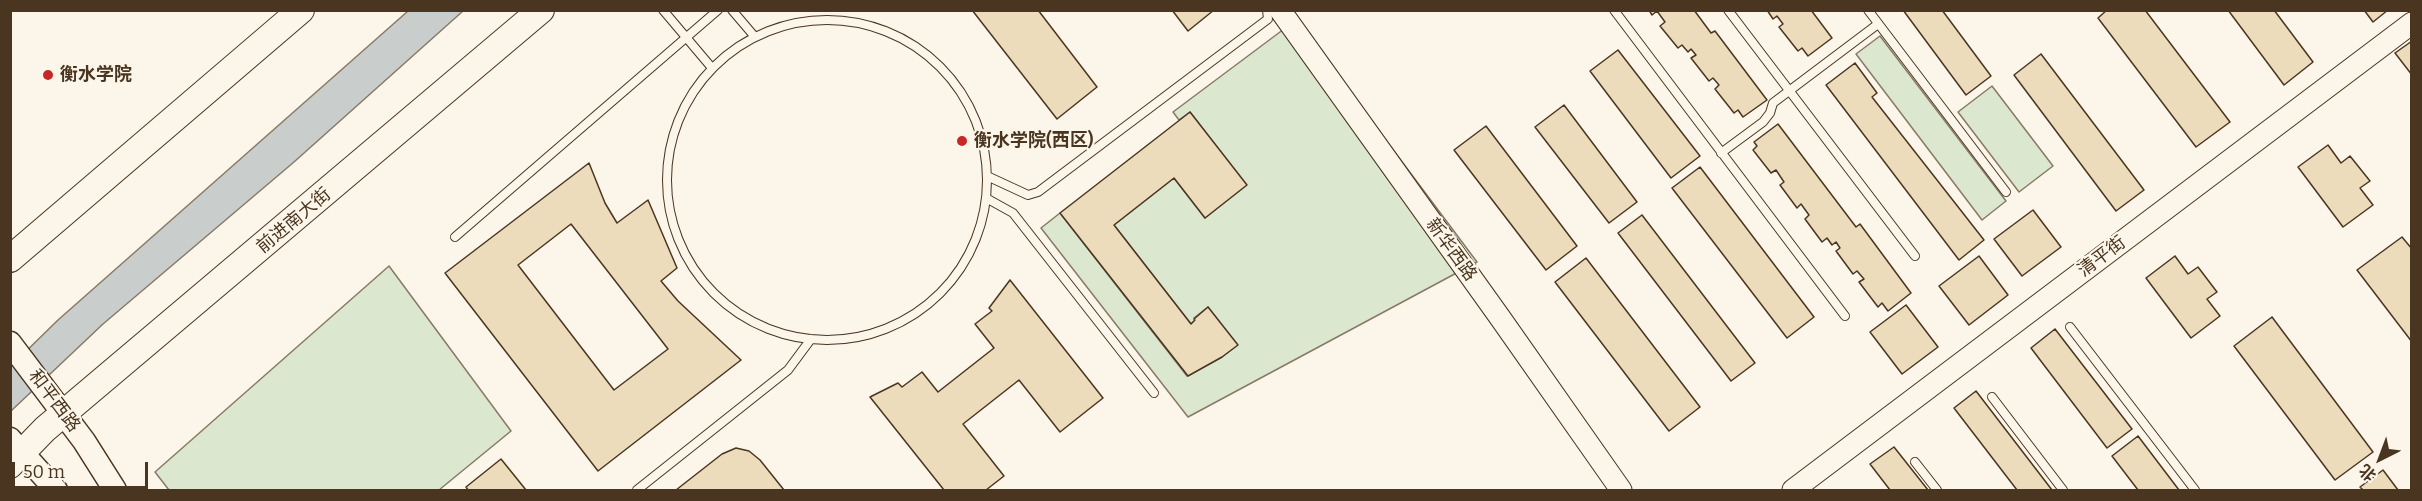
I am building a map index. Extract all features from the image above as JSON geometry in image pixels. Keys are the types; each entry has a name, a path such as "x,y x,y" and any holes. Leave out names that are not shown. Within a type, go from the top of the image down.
{"main road":[{"path":"10,259 301,10"},
{"name":"前进南大街","path":"14,452 54,422 541,10"},
{"name":"和平西路","path":"10,343 44,387 54,422 84,441 115,490"},
{"path":"14,452 56,490"}],"street":[{"name":"新华西路","path":"1280,10 1621,490"},
{"name":"清平街","path":"1793,490 2412,23"}],"lane":[{"path":"663,10 712,68"},
{"path":"454,237 718,10"},
{"path":"732,10 754,37"},
{"path":"987,176 1028,195 1038,192 1268,19 1267,10"},
{"path":"1614,10 1845,316"},
{"path":"1728,10 1915,256"},
{"path":"1869,10 2006,192"},
{"path":"837,20 879,28 916,48 948,76 972,112 985,154 987,176 982,219 966,260 939,294 904,320 864,336 811,339 777,332 738,312 705,283 681,246 668,203 668,159 680,116 690,96 712,68 735,48 754,37 795,23 837,20"},
{"path":"1721,153 1763,122 1770,113 1773,103 1878,24"},
{"path":"986,198 1013,213 1154,393"},
{"path":"2070,327 2195,490"},
{"path":"637,490 788,370 811,339"},
{"path":"1992,397 2063,490"},
{"path":"1915,462 1937,490"}],"green space":[{"path":"1296,20 1477,262 1188,417 1041,228 1060,213 1187,376 1222,357 1237,345 1208,307 1194,318 1191,324 1114,225 1174,178 1205,218 1246,185 1190,112 1179,120 1173,112"},
{"path":"1880,36 2006,201 1982,220 1856,54"},
{"path":"1992,86 2053,166 2019,192 1958,112"},
{"path":"389,266 511,431 439,490 169,490 155,472"}],"shaded area":[{"path":"408,11 463,11 294,162 103,324 11,411 11,366 58,320"}],"building":[{"path":"972,10 1038,10 1097,87 1057,119"},
{"path":"1172,10 1214,10 1188,31"},
{"path":"1649,10 1694,10 1711,33 1715,31 1767,100 1743,117 1738,110 1734,113 1715,89 1719,85 1713,78 1709,81 1691,58 1696,55 1691,49 1688,52 1682,45 1678,48 1660,26 1665,22 1657,11 1652,15"},
{"path":"1767,10 1811,10 1832,38 1808,56 1802,48 1798,51 1779,27 1783,24 1777,16 1773,19"},
{"path":"1903,10 1942,10 1991,76 1966,95"},
{"path":"2107,10 2145,10 2230,122 2196,147 2098,18"},
{"path":"2228,10 2274,10 2313,62 2284,85"},
{"path":"2364,10 2388,10 2373,22"},
{"path":"2412,41 2412,75 2395,53"},
{"path":"1618,50 1700,156 1671,178 1590,71"},
{"path":"2041,54 2144,190 2116,211 2014,75"},
{"path":"1855,63 1877,93 1872,97 1984,240 1959,260 1826,85"},
{"path":"1564,105 1637,202 1609,223 1535,127"},
{"path":"1190,112 1247,185 1205,218 1174,178 1114,225 1191,324 1208,307 1238,345 1188,376 1060,213"},
{"path":"1778,124 1856,227 1860,224 1911,293 1888,311 1882,303 1878,307 1859,282 1864,279 1857,271 1853,274 1836,251 1840,248 1836,242 1832,245 1827,238 1822,242 1805,219 1809,215 1801,204 1797,208 1780,185 1784,182 1776,170 1771,173 1753,150 1757,146 1754,142"},
{"path":"1486,126 1577,246 1546,270 1454,150"},
{"path":"2328,145 2341,163 2350,156 2370,181 2360,188 2373,205 2343,227 2298,167"},
{"path":"589,163 605,203 617,223 648,200 677,268 661,281 678,301 741,360 598,471 445,273","holes":["571,224 668,349 614,390 518,265"]},
{"path":"1700,167 1814,317 1787,338 1672,188"},
{"path":"2033,210 2061,247 2022,276 1994,239"},
{"path":"1642,215 1755,363 1731,381 1618,233"},
{"path":"2402,237 2412,249 2412,342 2357,270"},
{"path":"1979,256 2008,295 1969,325 1939,286"},
{"path":"2175,256 2188,274 2198,267 2217,292 2207,299 2220,316 2191,338 2146,278"},
{"path":"1586,258 1700,407 1669,431 1555,282"},
{"path":"1010,280 1103,398 1060,432 1019,380 963,424 1004,476 986,490 944,490 870,397 898,383 902,387 922,372 938,392 994,348 975,324 992,311 989,308"},
{"path":"1906,305 1938,347 1902,374 1870,332"},
{"path":"2272,317 2373,452 2335,480 2234,346"},
{"path":"2055,329 2132,429 2107,448 2031,348"},
{"path":"1976,391 2052,490 2017,490 1954,408"},
{"path":"2138,436 2179,490 2138,490 2112,456"},
{"path":"1894,447 1928,490 1890,490 1870,464"},
{"path":"736,448 749,451 760,460 784,490 676,490 722,454"},
{"path":"501,459 526,490 468,490 466,487"},
{"path":"2383,470 2398,490 2363,490 2360,487"}],"place":[{"name":"衡水学院","path":"48,75"},
{"name":"衡水学院(西区)","path":"962,141"}]}
